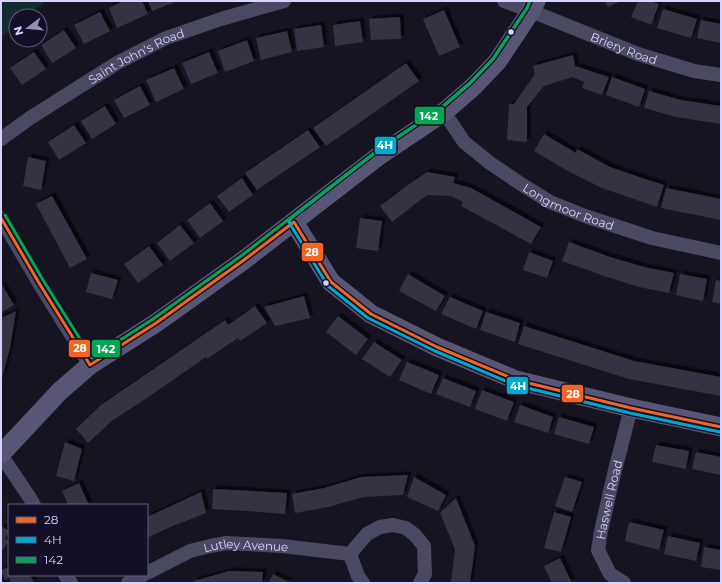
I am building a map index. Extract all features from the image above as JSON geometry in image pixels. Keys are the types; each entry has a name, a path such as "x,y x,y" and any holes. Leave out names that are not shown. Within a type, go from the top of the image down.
{"street":[{"name":"Saint John's Road","path":"1,139 30,118 117,63 166,38 221,19 284,1"},
{"path":"33,504 1,455 60,391 90,366 163,319 244,260 380,155 444,112 473,88 497,62 534,6 504,1"},
{"name":"Briery Road","path":"534,6 638,54 694,71 721,75"},
{"name":"Longmoor Road","path":"444,112 464,142 490,163 550,202 585,216 652,238 721,252"},
{"path":"1,218 90,366"},
{"path":"294,222 331,282 371,314 437,347 516,380 631,408 721,427"},
{"name":"Haswell Road","path":"624,583 610,574 598,550 614,474 631,408"},
{"path":"363,583 358,576 350,554 367,534 380,527 393,525 406,528 415,535 424,546 425,574 420,583"},
{"name":"Lutley Avenue","path":"148,572 190,551 226,543 282,546 350,554"},
{"path":"128,583 141,576"}],"green space":[{"path":"1,1 46,1 37,8 8,8 8,31 1,37"}],"building":[{"path":"123,1 142,1 148,14 117,28 109,8"},
{"path":"148,1 178,1 152,11"},
{"path":"605,1 621,1 608,7"},
{"path":"638,1 653,1 659,4 651,25 631,17"},
{"path":"663,9 697,19 691,38 657,28"},
{"path":"444,10 460,47 439,56 423,19"},
{"path":"100,12 110,31 84,44 74,25"},
{"path":"400,17 401,39 371,40 369,19"},
{"path":"701,20 721,24 721,43 697,38"},
{"path":"360,21 363,42 335,46 333,25"},
{"path":"321,25 324,47 297,51 294,29"},
{"path":"64,30 76,48 52,63 43,48 48,48 48,40"},
{"path":"287,31 292,52 261,60 256,38"},
{"path":"247,40 254,61 225,72 218,51"},
{"path":"34,52 46,69 22,85 10,68"},
{"path":"209,52 218,73 191,84 182,63"},
{"path":"573,55 575,66 609,77 602,95 582,88 584,82 573,77 544,86 527,107 527,142 507,140 509,104 514,104 535,74 533,66"},
{"path":"406,63 419,81 326,146 313,128"},
{"path":"174,68 184,89 156,102 146,80"},
{"path":"612,77 645,89 639,107 606,95"},
{"path":"140,86 150,105 124,118 114,100"},
{"path":"649,91 681,100 721,106 721,124 676,117 644,108"},
{"path":"105,106 116,124 92,139 81,121"},
{"path":"74,125 86,143 59,160 48,142"},
{"path":"308,130 320,147 257,190 245,173"},
{"path":"544,134 576,153 577,149 610,167 664,185 657,207 602,188 566,170 534,151"},
{"path":"28,157 46,161 41,190 23,186"},
{"path":"427,172 455,177 453,183 471,188 541,227 531,244 461,206 463,202 451,196 427,195 392,222 380,206"},
{"path":"242,178 253,195 229,212 217,196"},
{"path":"666,188 721,199 721,220 661,208"},
{"path":"52,196 87,259 70,268 36,204"},
{"path":"210,203 223,221 200,238 187,220"},
{"path":"360,218 382,221 378,251 356,248"},
{"path":"180,225 194,243 170,261 157,243"},
{"path":"569,242 610,257 644,267 674,273 669,293 639,287 562,261"},
{"path":"149,246 163,265 138,283 124,264"},
{"path":"529,252 553,261 547,278 523,270"},
{"path":"91,273 118,280 112,299 86,292"},
{"path":"408,274 445,296 436,311 399,291"},
{"path":"680,274 707,279 703,301 676,295"},
{"path":"716,280 721,281 721,304 712,302"},
{"path":"1,283 14,305 1,313"},
{"path":"304,296 310,318 275,326 264,307"},
{"path":"450,297 483,311 476,329 441,314"},
{"path":"255,306 267,323 240,341 238,338 207,359 206,357 113,420 88,443 76,429 101,405 225,320 228,325"},
{"path":"16,311 10,348 1,382 1,318"},
{"path":"486,312 520,323 515,342 480,330"},
{"path":"338,316 368,339 356,355 326,332"},
{"path":"524,326 634,361 721,377 721,396 629,379 518,344"},
{"path":"374,342 402,360 390,377 362,359"},
{"path":"407,362 439,375 431,394 399,380"},
{"path":"443,378 476,391 470,407 436,394"},
{"path":"482,390 514,402 507,421 475,409"},
{"path":"520,405 553,417 548,433 514,422"},
{"path":"559,417 594,427 589,444 554,434"},
{"path":"65,442 82,449 74,481 56,476"},
{"path":"656,445 689,451 686,469 652,462"},
{"path":"696,452 721,457 721,475 692,469"},
{"path":"408,475 403,495 364,497 328,507 295,513 292,494 324,488 361,477"},
{"path":"414,477 446,495 438,511 407,497"},
{"path":"565,477 582,482 572,512 555,506"},
{"path":"79,483 89,504 68,504 62,491"},
{"path":"213,489 287,493 285,514 212,509"},
{"path":"201,492 206,513 148,538 148,517"},
{"path":"456,498 475,546 470,583 451,583 455,549 440,513"},
{"path":"554,512 571,517 561,552 544,548"},
{"path":"629,522 664,530 659,550 625,541"},
{"path":"1,526 8,530 5,539 8,540 8,542 1,553"},
{"path":"668,536 700,543 696,561 664,554"},
{"path":"704,547 721,550 721,570 701,567"},
{"path":"560,558 572,583 552,583 544,566"},
{"path":"8,567 8,576 30,576 34,583 11,583 9,578 5,580 1,570"},
{"path":"229,571 263,572 262,583 194,583 194,581"},
{"path":"273,574 291,583 269,583"}],"transit line":[{"name":"4H","path":"530,1 527,8 493,59 470,83 441,108 377,151 291,218 289,221 290,224 328,286 368,318 435,351 515,385 630,413 720,432"},
{"name":"142","path":"5,215 43,280 92,358 153,319 241,256 377,151 441,108 470,83 493,59 527,8 530,1"},
{"name":"28","path":"1,218 90,365 156,323 294,222 331,282 371,314 437,347 516,380 631,408 721,427"}]}
